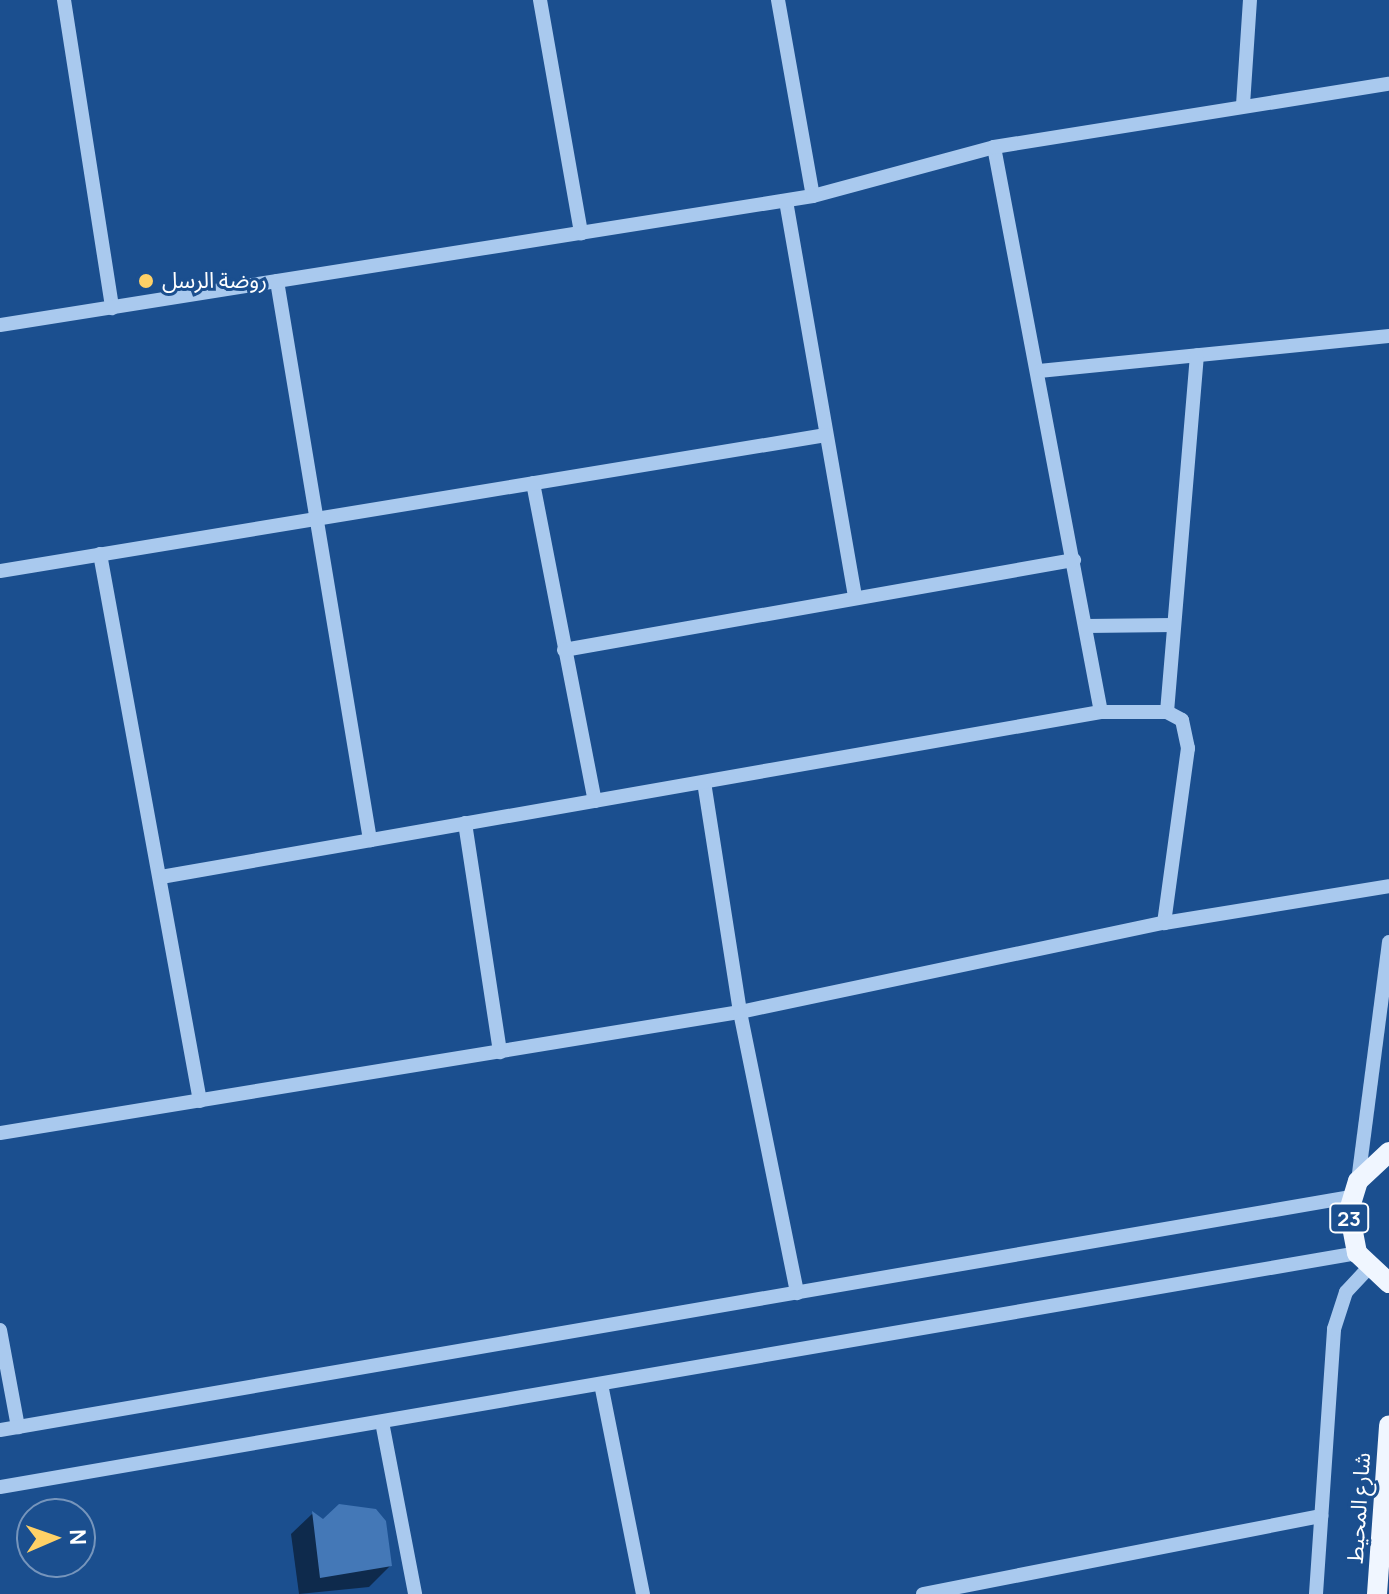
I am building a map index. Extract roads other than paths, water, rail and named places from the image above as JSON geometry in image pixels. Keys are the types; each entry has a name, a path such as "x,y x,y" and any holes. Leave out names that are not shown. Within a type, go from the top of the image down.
{"main road":[{"name":"23","path":"1377,1276 1354,1189 1389,1152"},
{"name":"شارع المحيط","path":"1377,1594 1389,1425"}],"street":[{"path":"64,0 112,308"},
{"path":"540,0 581,233"},
{"path":"778,0 813,196"},
{"path":"1243,105 1250,0"},
{"path":"0,325 786,201 994,147 1389,84"},
{"path":"994,147 1039,371 1101,712"},
{"path":"786,201 855,597"},
{"path":"277,281 370,840"},
{"path":"1039,371 1389,336"},
{"path":"1167,712 1197,355"},
{"path":"0,571 826,435"},
{"path":"533,483 595,801"},
{"path":"100,554 200,1101"},
{"path":"564,650 1074,560"},
{"path":"1086,626 1174,625"},
{"path":"161,877 1101,712 1167,712 1182,720 1188,748 1164,923"},
{"path":"704,782 740,1012 797,1293"},
{"path":"465,823 500,1052"},
{"path":"0,1133 740,1012 1164,923 1389,886"},
{"path":"0,1430 797,1293 1354,1189 1389,942"},
{"path":"0,1487 601,1384 1377,1276"},
{"path":"1316,1594 1334,1329 1346,1292 1377,1276"},
{"path":"0,1330 18,1427"},
{"path":"601,1384 643,1594"},
{"path":"382,1422 415,1594"},
{"path":"923,1594 1321,1516"}],"place":[{"name":"روضة الرسل","path":"146,281"}]}
